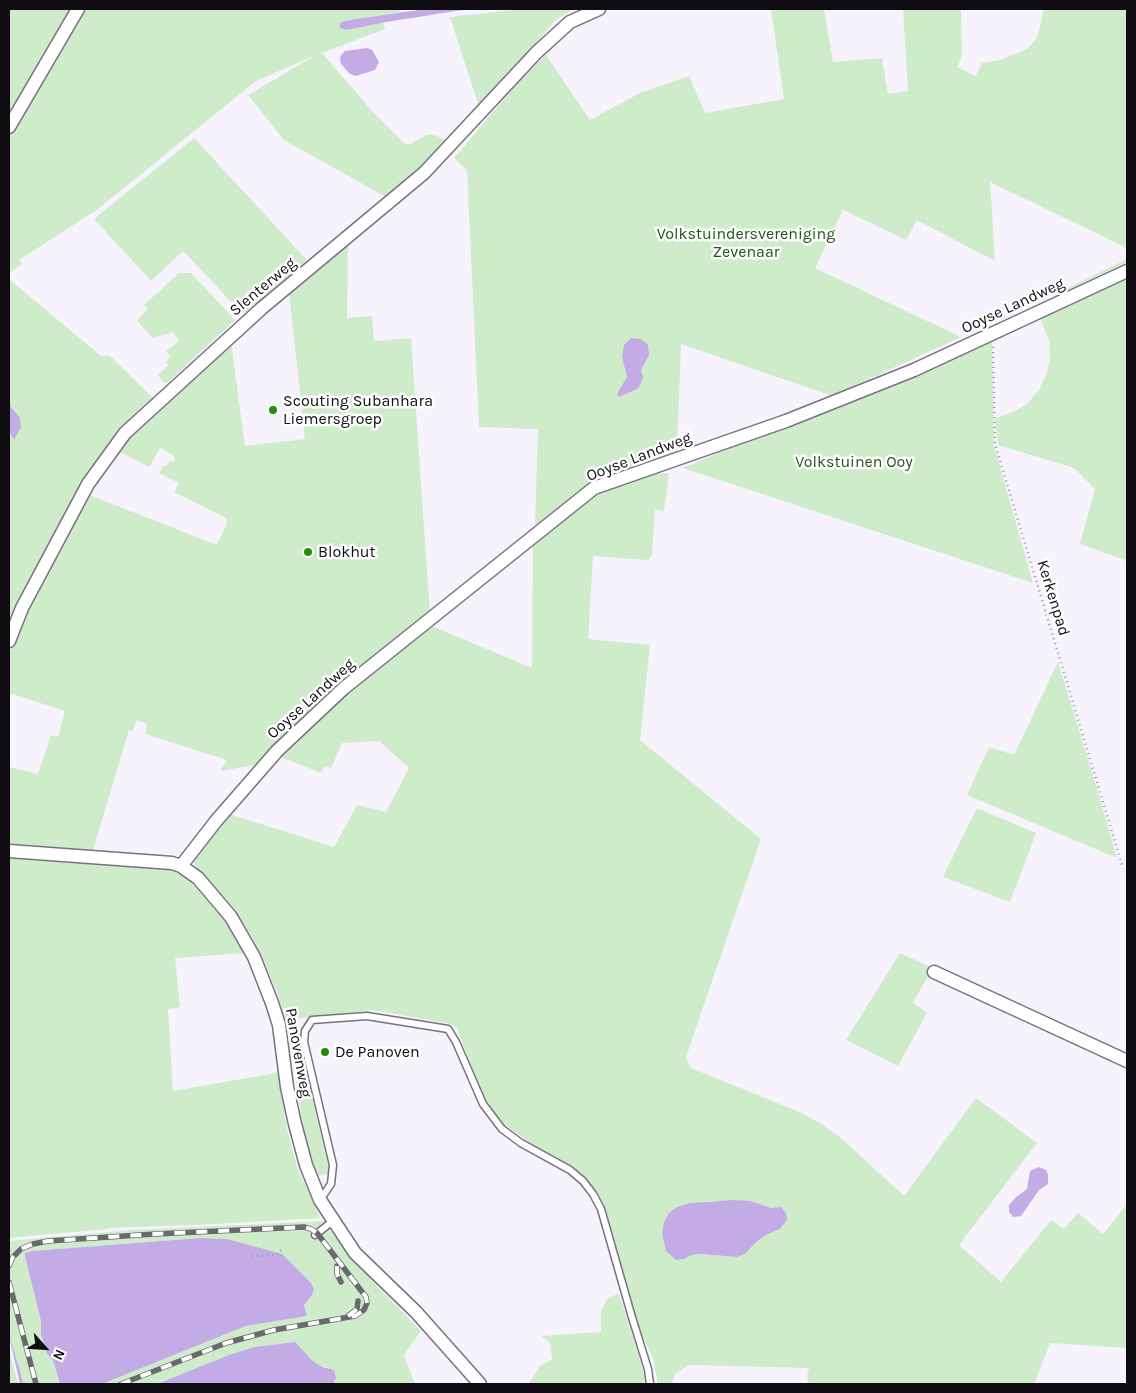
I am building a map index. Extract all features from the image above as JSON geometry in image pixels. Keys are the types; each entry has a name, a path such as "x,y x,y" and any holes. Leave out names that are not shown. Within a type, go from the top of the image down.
{"street":[{"path":"9,127 78,9"},
{"name":"Slenterweg","path":"9,642 22,608 88,484 125,433 256,313 424,173 537,52 570,22 599,9"},
{"name":"Ooyse Landweg","path":"181,866 216,821 277,751 344,688 594,488 786,421 914,370 1127,271"},
{"name":"Panovenweg","path":"9,851 172,863 181,866 198,878 231,917 254,957 279,1025 287,1087 295,1124 306,1164 320,1200 355,1254 416,1312 480,1384"},
{"path":"934,972 1127,1061"}],"lane":[{"path":"320,1200 331,1184 333,1165 304,1042 305,1031 312,1020 367,1016 448,1029 456,1042 483,1104 502,1129 521,1143 570,1170 584,1181 593,1194 601,1209 648,1369 650,1384"},
{"path":"315,1235 333,1221"}],"path":[{"name":"Kerkenpad","path":"993,333 996,444 1122,865"},
{"path":"252,1256 276,1255 283,1248"}],"green space":[{"path":"9,9 72,9 9,116"},
{"path":"82,9 400,9 401,12 341,22 339,27 345,30 383,22 385,29 322,53 373,112 405,144 411,144 426,135 433,134 446,142 428,162 386,197 284,140 248,95 316,55 256,81 98,209 19,260 22,264 9,273 9,135"},
{"path":"522,9 573,9 556,20 479,107 450,17"},
{"name":"Volkstuindersvereniging Zevenaar","path":"771,9 824,9 833,62 882,58 888,94 908,91 903,9 961,9 962,56 957,67 976,76 982,63 1000,60 1027,49 1037,38 1044,9 1124,9 1127,15 1127,248 990,182 995,261 917,220 906,240 843,210 815,268 961,337 832,396 681,344 677,451 591,487 535,527 538,429 479,427 467,170 454,158 516,85 546,55 590,120 640,93 689,76 705,113 784,99"},
{"path":"194,138 307,260 248,312 241,312 183,251 151,281 94,219"},
{"path":"348,241 347,318 372,316 374,341 411,338 430,614 344,683 255,765 220,771 227,760 145,734 147,724 136,720 133,731 129,730 93,850 9,844 9,767 38,774 51,735 58,737 65,711 9,693 9,654 28,610 87,494 217,545 227,523 226,518 174,492 179,483 159,473 168,462 175,461 173,455 160,448 149,467 118,451 141,424 231,342 245,446 305,439 289,292"},
{"path":"1127,259 1127,262 1058,295 1056,294"},
{"path":"1127,270 1127,561 1080,544 1095,489 1074,468 998,445 995,419 1027,404 1039,390 1047,373 1050,359 1049,340 1037,312"},
{"path":"179,273 191,273 235,320 167,383 163,382 158,375 169,365 166,362 170,357 166,351 179,341 173,332 153,338 137,321 148,309 144,305"},
{"path":"9,279 101,356 110,356 153,398 136,412 114,437 88,472 14,609 9,622"},
{"name":"Volkstuinen Ooy","path":"992,337 994,446 1033,583 683,468"},
{"path":"669,473 664,512 655,509 652,555 648,560 593,556 588,639 650,645 640,740 761,839 686,1057 691,1068 802,1113 823,1125 841,1138 904,1196 976,1098 1037,1143 959,1245 1001,1282 1051,1220 1064,1229 1078,1213 1103,1234 1127,1204 1127,1348 1050,1343 1034,1384 809,1384 807,1376 809,1368 689,1365 675,1374 672,1384 657,1384 653,1358 639,1329 604,1210 594,1191 552,1157 506,1126 491,1111 481,1093 457,1028 451,1024 372,1010 285,1020 278,995 253,939 236,912 196,867 194,861 195,853 226,813 334,847 357,805 386,812 409,768 379,741 342,743 331,768 325,766 321,773 278,756 343,692 427,624 532,668 533,540 586,498 635,474","holes":["709,1201 751,1201 771,1208 781,1207 780,1229 766,1235 744,1254 737,1257 691,1255 677,1207"]},
{"path":"1058,662 1117,858 967,795 989,747 1014,755"},
{"path":"977,808 1036,833 1010,902 943,877"},
{"path":"9,856 166,867 181,872 207,898 224,918 245,953 175,958 180,1007 168,1009 173,1091 279,1074 287,1129 297,1167 320,1218 108,1228 9,1238"},
{"path":"900,953 933,968 913,1002 927,1013 898,1066 846,1040"},
{"path":"299,1026 304,1064 330,1173 317,1176 304,1131 288,1028"},
{"path":"325,1221 328,1228 377,1286 421,1331 404,1355 415,1384 333,1384 336,1378 327,1367 322,1367 313,1361 294,1342 254,1347 157,1384 102,1384 246,1326 307,1316 304,1305 312,1295 227,1239 200,1238 25,1253 41,1321 41,1335 47,1354 53,1360 60,1384 21,1384 9,1337 9,1241 132,1230"},
{"path":"619,1294 641,1362 645,1379 644,1384 528,1384 541,1365 552,1360 550,1343 541,1336 601,1332 601,1311 609,1297"},
{"path":"9,1348 12,1361 18,1384 9,1384"}],"shaded area":[{"path":"426,9 469,9 345,30 339,27 341,22 355,19"},
{"path":"367,48 372,50 379,62 375,70 356,76 350,74 341,64 340,58 342,54 345,51"},
{"path":"631,338 641,339 648,345 649,355 641,370 643,377 640,385 637,389 619,397 617,394 627,377 622,357 624,345"},
{"path":"9,405 20,418 21,427 14,440 9,431"},
{"path":"1039,1167 1046,1170 1048,1184 1039,1190 1021,1216 1013,1217 1009,1212 1009,1205 1027,1189 1030,1171"},
{"path":"734,1200 751,1201 771,1208 781,1207 786,1213 787,1220 780,1229 766,1235 756,1242 745,1254 737,1257 701,1254 676,1260 666,1251 662,1234 664,1222 669,1213 677,1207 690,1203"},
{"path":"200,1238 227,1239 282,1254 311,1283 314,1289 304,1305 307,1316 246,1326 102,1384 60,1384 53,1360 47,1354 41,1335 41,1321 25,1253"},
{"path":"9,1335 20,1371 23,1384 20,1384"},
{"path":"295,1342 313,1361 322,1367 334,1370 336,1378 333,1384 157,1384 254,1347"}],"railway":[{"path":"9,1266 13,1257 21,1249 48,1241 304,1227 317,1233 366,1297 367,1303 364,1310 355,1316 274,1330 226,1343 121,1384"},
{"path":"337,1266 337,1274 341,1282"},
{"path":"9,1282 36,1384"},
{"path":"348,1316 357,1309 358,1301"}],"place":[{"name":"Scouting Subanhara Liemersgroep","path":"273,410"},
{"name":"Blokhut","path":"308,552"},
{"name":"De Panoven","path":"325,1052"}]}
